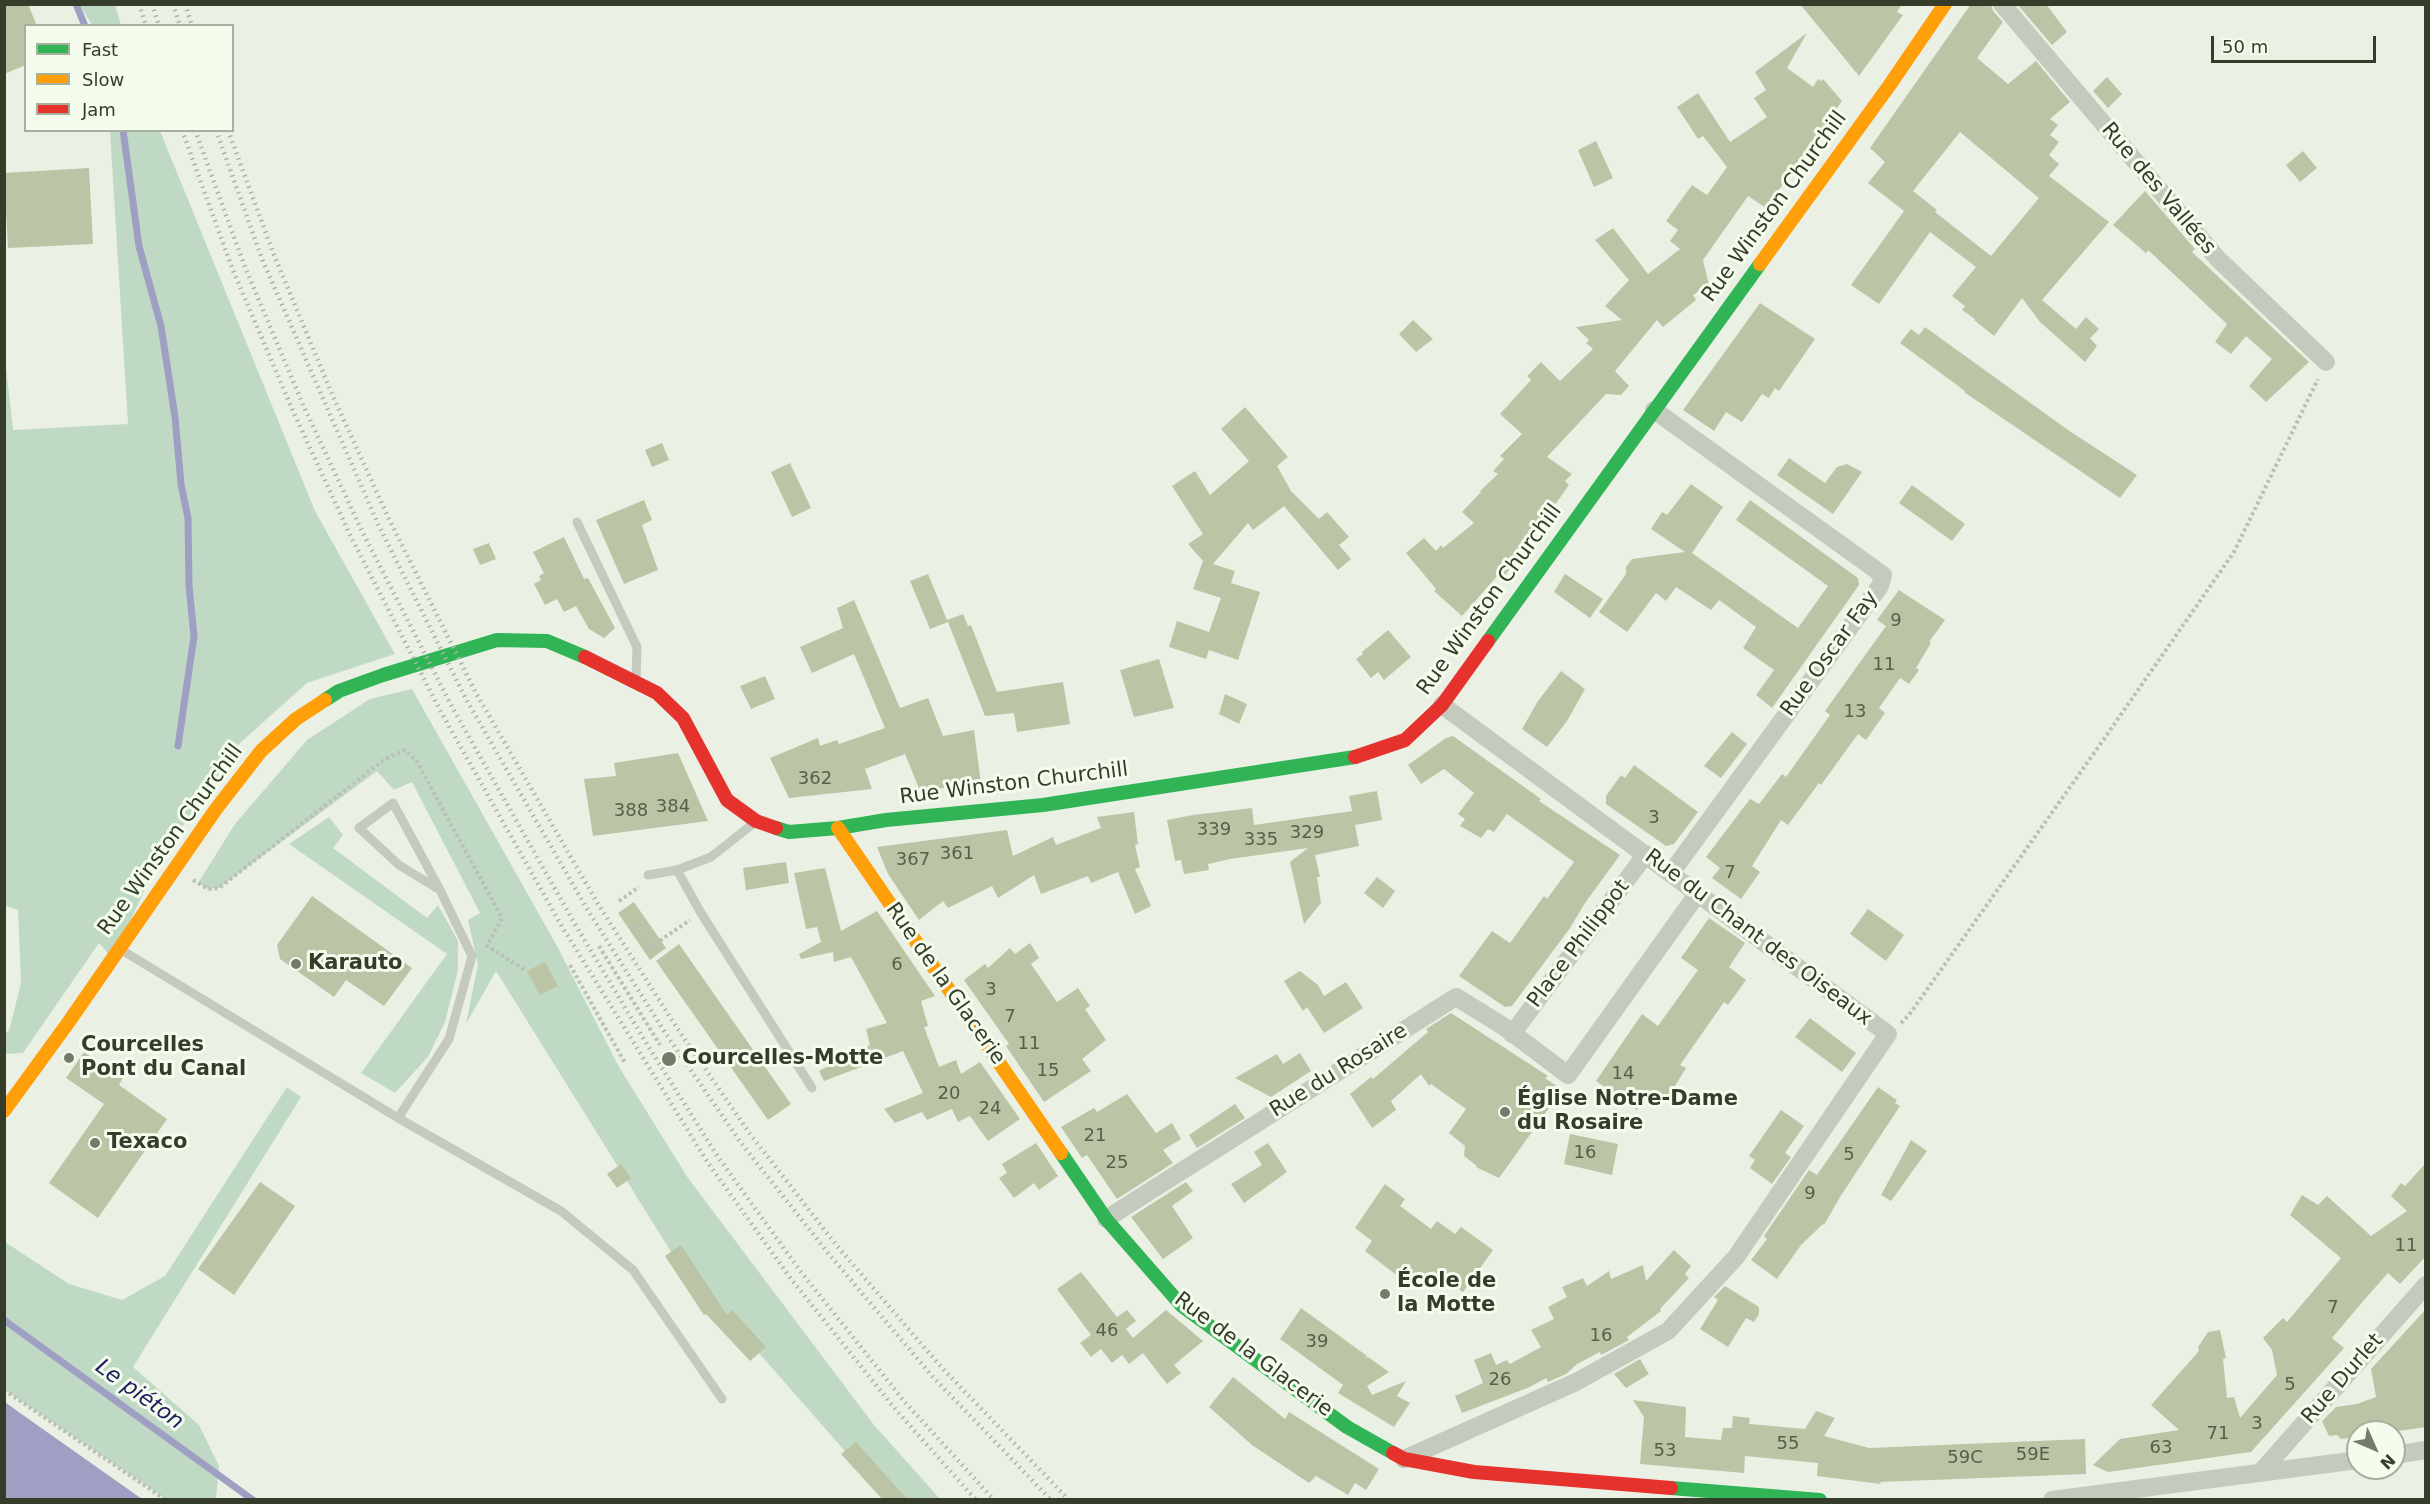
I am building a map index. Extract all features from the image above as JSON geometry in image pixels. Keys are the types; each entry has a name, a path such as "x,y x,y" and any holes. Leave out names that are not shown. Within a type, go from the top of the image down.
{"main road":[{"name":"Rue Winston Churchill","path":"4,1111 18,1084 68,1023 216,809 261,751 296,719 339,691 497,640 547,641 657,693 683,718 727,800 756,821 789,832 1043,805 1365,755 1405,740 1442,705 1889,86 1945,4"},
{"name":"Rue de la Glacerie","path":"838,828 1106,1219 1181,1305 1347,1426 1404,1459 1474,1473 1820,1500"}],"street":[{"name":"Rue des Vallées","path":"2002,4 2218,259 2326,362"},
{"name":"Rue Oscar Fay","path":"1654,410 1881,572 1883,579 1671,873"},
{"name":"Rue du Chant des Oiseaux","path":"1404,1459 1576,1382 1668,1330 1736,1257 1888,1034 1442,705"},
{"name":"Place Philippot","path":"1512,1034 1646,854"},
{"name":"Rue du Rosaire","path":"1106,1219 1456,997 1503,1026 1568,1075 1698,893"},
{"name":"Rue Durlet","path":"2260,1473 2426,1285"},
{"path":"2406,1453 2426,1450"},
{"path":"2052,1500 2116,1496 2346,1462"}],"lane":[{"path":"577,522 637,647 636,683"},
{"path":"398,1118 449,1039 472,956 440,891 393,803 359,828 399,865 440,891"},
{"path":"646,879 711,857 756,821"},
{"path":"677,870 701,913 812,1088"},
{"path":"119,948 398,1118 561,1211 633,1270 722,1399"}],"path":[{"path":"1888,1034 1909,1016 2234,552 2326,362"},
{"path":"619,901 646,879"},
{"path":"645,951 701,913"},
{"path":"635,924 650,947"},
{"path":"488,946 525,970"},
{"path":"599,946 660,1045"},
{"path":"570,965 625,1063"},
{"path":"4,1390 166,1500"}],"green space":[{"path":"80,5 115,5 121,24 91,24"},
{"path":"110,132 160,132 315,511 395,654 307,683 240,743 160,859 112,958 99,943 23,1053 5,1054 5,1033 9,1031 21,983 18,910 4,905 4,348 13,430 128,424"},
{"path":"412,689 557,946 619,1067 688,1178 874,1425 940,1499 887,1499 673,1255 496,971 466,1024 478,964 468,920 480,913 412,782 394,790 377,771 219,888 208,889 198,883 235,824 307,740 370,699"},
{"path":"329,817 343,835 333,848 427,918 438,905 458,941 458,970 445,1022 428,1057 395,1093 361,1073 447,954 289,844"},
{"path":"287,1087 301,1097 133,1367 199,1425 219,1466 216,1499 166,1499 5,1390 5,1242 69,1284 122,1300 165,1276"}],"water":[{"path":"5,1402 20,1413 142,1499 5,1499"}],"building":[{"path":"4,4 28,4 36,24 24,24 24,66 4,74"},
{"path":"1800,4 1902,4 1897,12 1903,15 1859,76"},
{"path":"1971,4 1991,4 1993,11 2003,22 1977,58 2008,84 2036,61 2070,102 2050,119 2058,125 2050,135 2059,142 2049,155 2059,164 2049,176 2109,222 2042,300 2076,329 2086,317 2099,329 2090,338 2097,346 2085,362 2040,322 2022,298 1994,336 1962,310 1965,306 1952,296 1976,267 1930,232 1879,304 1851,285 1904,211 1868,183 1885,162 1870,148","holes":["1960,132 2039,198 1991,256 1935,212 1937,210 1913,191"]},
{"path":"2017,4 2046,4 2067,32 2052,45"},
{"path":"1807,33 1787,68 1813,87 1818,79 1821,81 1823,79 1842,101 1766,208 1748,196 1703,260 1709,285 1693,295 1696,300 1663,327 1657,320 1615,371 1629,386 1621,395 1606,394 1547,457 1572,474 1565,481 1569,485 1504,577 1499,574 1462,616 1434,591 1436,589 1406,553 1424,538 1436,551 1441,545 1443,548 1474,523 1462,512 1498,474 1493,471 1504,459 1500,456 1522,434 1500,414 1531,380 1527,376 1541,362 1560,381 1593,349 1586,343 1589,340 1576,327 1622,320 1605,306 1629,280 1595,240 1613,228 1648,274 1680,249 1670,241 1678,230 1666,221 1692,185 1707,195 1727,167 1703,136 1698,139 1677,107 1698,93 1730,142 1767,117 1754,98 1766,90 1755,72"},
{"path":"2107,77 2122,94 2108,108 2093,91"},
{"path":"1596,141 1613,178 1594,187 1578,150"},
{"path":"2303,151 2317,168 2300,182 2286,165"},
{"path":"89,168 93,244 8,248 4,173"},
{"path":"2145,191 2195,249 2192,252 2309,362 2266,402 2249,386 2272,359 2246,336 2231,354 2215,342 2227,324 2148,250 2146,253 2113,225"},
{"path":"1760,303 1815,339 1779,391 1775,388 1769,398 1762,394 1742,422 1726,412 1714,431 1683,410"},
{"path":"1413,320 1433,339 1416,352 1399,334"},
{"path":"1925,327 2068,430 2137,475 2120,498 1964,392 1900,343 1911,329 1919,335"},
{"path":"1245,407 1288,457 1277,466 1291,491 1319,519 1327,512 1349,537 1339,545 1351,559 1338,570 1284,506 1253,530 1248,523 1213,564 1235,571 1231,583 1260,592 1238,660 1209,650 1206,659 1169,647 1177,621 1209,632 1221,598 1193,589 1203,561 1188,544 1203,534 1172,486 1195,471 1210,495 1249,461 1221,429"},
{"path":"662,443 669,460 652,467 645,450"},
{"path":"1789,458 1825,483 1837,467 1847,464 1862,472 1833,514 1777,475"},
{"path":"790,463 811,508 792,517 771,472"},
{"path":"1691,484 1723,507 1692,553 1798,628 1828,586 1736,520 1750,500 1858,578 1859,585 1772,708 1756,695 1774,670 1743,648 1756,627 1719,600 1711,610 1676,587 1666,601 1656,593 1627,632 1599,612 1626,574 1626,567 1632,559 1685,552 1651,529 1662,512 1667,515"},
{"path":"1912,485 1965,524 1952,541 1899,503"},
{"path":"644,500 652,520 642,525 658,570 624,584 596,520"},
{"path":"564,537 584,579 588,578 615,628 604,638 589,629 576,606 564,612 557,599 545,605 534,584 541,580 539,576 544,573 533,552"},
{"path":"489,543 496,559 480,565 473,549"},
{"path":"928,574 947,620 963,614 968,626 971,625 997,692 1063,682 1070,724 1017,732 1014,713 985,716 948,622 930,629 910,581"},
{"path":"1565,574 1603,599 1590,618 1554,592"},
{"path":"1899,590 1945,620 1929,642 1931,643 1916,668 1919,670 1909,684 1900,678 1879,708 1885,713 1866,740 1858,734 1788,825 1781,820 1752,866 1760,872 1741,899 1712,878 1720,868 1706,857 1750,799 1759,804 1782,774 1786,777 1830,715 1825,711 1886,626 1877,620"},
{"path":"854,600 900,708 928,698 943,736 974,730 981,783 920,791 905,754 865,769 872,789 789,798 770,758 818,738 820,746 837,740 839,744 885,728 854,654 812,673 800,647 843,628 837,608"},
{"path":"1388,630 1411,657 1384,680 1378,672 1371,678 1356,659"},
{"path":"1159,659 1174,708 1134,717 1120,670"},
{"path":"1561,671 1585,689 1567,721 1547,747 1522,729 1538,701"},
{"path":"765,676 775,699 751,709 740,686"},
{"path":"1225,694 1247,704 1239,724 1219,714"},
{"path":"1732,732 1747,744 1721,778 1704,766"},
{"path":"1453,736 1541,799 1539,801 1620,855 1512,1006 1505,1007 1459,976 1492,931 1510,943 1544,896 1547,899 1574,862 1507,814 1494,832 1488,829 1481,838 1460,826 1465,819 1458,814 1474,793 1444,769 1421,784 1408,765 1446,738"},
{"path":"678,753 708,821 593,836 584,779 616,776 614,763"},
{"path":"1634,765 1698,812 1674,844 1666,846 1606,804 1606,796 1621,775 1625,778"},
{"path":"1377,791 1382,820 1355,825 1359,846 1315,855 1320,877 1317,877 1321,903 1304,924 1290,862 1308,848 1230,859 1208,864 1209,870 1184,874 1181,860 1175,861 1167,820 1252,808 1254,825 1352,811 1349,796"},
{"path":"1134,812 1138,844 1135,845 1140,867 1135,869 1151,906 1135,914 1118,872 1091,883 1088,876 1041,894 1034,875 998,898 992,886 948,908 943,901 919,920 888,874 877,847 1007,830 1013,856 1053,837 1056,845 1101,828 1097,817"},
{"path":"786,862 789,883 746,890 743,868"},
{"path":"825,868 841,931 877,911 935,996 921,1001 928,1026 924,1027 939,1067 956,1060 961,1074 980,1062 1020,1119 988,1141 970,1116 958,1122 952,1109 927,1120 922,1112 895,1123 884,1109 923,1093 903,1051 824,1081 819,1071 870,1045 866,1029 887,1023 851,957 834,962 833,952 801,959 799,954 821,942 817,927 806,929 794,873"},
{"path":"1377,877 1395,891 1383,908 1364,893"},
{"path":"312,896 412,968 384,1006 346,980 334,997 280,959 277,945"},
{"path":"634,902 666,948 650,960 618,913"},
{"path":"1868,909 1904,935 1886,961 1850,934"},
{"path":"1709,918 1745,943 1729,967 1746,980 1728,1005 1724,1002 1680,1065 1686,1068 1665,1102 1650,1091 1637,1110 1596,1081 1642,1014 1658,1026 1698,970 1681,958"},
{"path":"1030,943 1039,958 1031,964 1057,1002 1078,988 1090,1006 1085,1009 1106,1040 1082,1059 1091,1071 1044,1102 1006,1046 1009,1044 964,980 985,964 988,968 1010,948 1015,954"},
{"path":"679,944 791,1104 768,1120 656,961"},
{"path":"545,962 558,986 540,995 527,971"},
{"path":"1300,971 1318,985 1324,996 1346,982 1363,1008 1324,1033 1307,1007 1303,1011 1284,981"},
{"path":"1451,1013 1548,1076 1545,1078 1562,1090 1499,1178 1476,1167 1464,1156 1465,1146 1449,1133 1466,1109 1431,1084 1429,1086 1421,1074 1391,1101 1396,1110 1372,1128 1350,1094 1371,1077 1373,1079 1428,1032 1426,1029"},
{"path":"1810,1018 1856,1053 1842,1072 1795,1037"},
{"path":"84,1052 123,1078 119,1085 167,1119 98,1218 49,1183 104,1104 66,1078"},
{"path":"1300,1053 1311,1071 1271,1097 1235,1078 1277,1054 1283,1064"},
{"path":"1878,1087 1897,1100 1895,1103 1900,1106 1824,1225 1801,1245 1777,1279 1751,1260 1767,1239 1764,1236 1809,1170 1817,1175"},
{"path":"1127,1094 1156,1133 1172,1123 1181,1139 1163,1150 1173,1163 1117,1199 1087,1155 1082,1158 1061,1127 1094,1108 1097,1112"},
{"path":"1235,1104 1245,1118 1197,1148 1189,1135"},
{"path":"1781,1110 1804,1126 1785,1153 1791,1157 1772,1184 1750,1168 1755,1160 1749,1156"},
{"path":"1570,1134 1618,1144 1612,1175 1564,1164"},
{"path":"1911,1140 1927,1151 1891,1201 1881,1195"},
{"path":"1036,1143 1058,1176 1039,1190 1034,1183 1014,1198 999,1178 1007,1173 1002,1164"},
{"path":"1268,1143 1287,1172 1244,1203 1231,1184 1262,1165 1254,1152"},
{"path":"2426,1163 2426,1256 2400,1284 2388,1273 2332,1338 2344,1348 2251,1452 2108,1472 2093,1465 2120,1439 2179,1430 2151,1405 2199,1351 2198,1347 2208,1332 2220,1330 2226,1358 2223,1359 2227,1398 2234,1397 2240,1418 2277,1375 2272,1350 2263,1338 2283,1318 2287,1322 2341,1258 2290,1215 2302,1195 2318,1205 2327,1196 2371,1236 2407,1211 2391,1196 2401,1183 2405,1186"},
{"path":"621,1164 631,1178 617,1188 607,1174"},
{"path":"260,1182 295,1206 234,1295 198,1269"},
{"path":"1186,1182 1193,1191 1172,1206 1193,1238 1163,1259 1131,1217"},
{"path":"1385,1184 1405,1199 1400,1206 1431,1229 1437,1221 1455,1234 1461,1227 1493,1250 1463,1292 1433,1271 1426,1280 1419,1276 1411,1286 1365,1251 1372,1241 1355,1228"},
{"path":"681,1245 727,1315 732,1310 766,1347 750,1361 706,1314 704,1315 665,1256"},
{"path":"1674,1250 1691,1266 1685,1274 1689,1278 1660,1309 1661,1311 1627,1337 1629,1340 1601,1355 1600,1352 1577,1364 1566,1374 1548,1382 1546,1378 1530,1387 1462,1413 1455,1396 1483,1383 1474,1360 1491,1353 1496,1365 1507,1360 1510,1364 1541,1347 1531,1330 1554,1319 1548,1307 1567,1297 1562,1287 1583,1278 1587,1286 1609,1271 1611,1279 1643,1265 1646,1281"},
{"path":"1081,1272 1117,1317 1127,1310 1136,1321 1126,1329 1133,1338 1166,1310 1203,1341 1174,1365 1181,1373 1167,1384 1143,1353 1129,1364 1122,1355 1112,1363 1101,1349 1091,1357 1080,1343 1091,1335 1057,1289"},
{"path":"1725,1286 1759,1307 1759,1314 1754,1322 1746,1318 1728,1347 1700,1329 1718,1300 1714,1297"},
{"path":"1301,1308 1367,1356 1365,1359 1368,1357 1389,1372 1367,1386 1372,1395 1406,1381 1397,1396 1410,1403 1394,1427 1338,1393 1343,1385 1280,1339"},
{"path":"2426,1309 2426,1427 2406,1430 2406,1420 2346,1420 2346,1438 2341,1439 2337,1435 2329,1436 2322,1421 2336,1407 2357,1404 2376,1397 2371,1369"},
{"path":"1640,1359 1649,1374 1626,1388 1614,1374"},
{"path":"1233,1377 1285,1419 1289,1412 1379,1469 1366,1490 1355,1483 1348,1495 1316,1476 1309,1483 1252,1445 1209,1407"},
{"path":"1633,1400 1686,1407 1685,1437 1721,1440 1723,1428 1732,1428 1733,1416 1750,1418 1749,1424 1805,1429 1816,1411 1835,1418 1824,1436 1869,1448 2085,1439 2086,1474 1880,1482 1881,1484 1817,1476 1818,1463 1745,1456 1744,1473 1640,1464 1644,1417"},
{"path":"856,1442 908,1500 883,1500 841,1454"}],"waterway":[{"path":"76,4 84,24"},
{"path":"123,132 139,246 161,326 175,417 181,484 188,518 189,586 194,636 178,746"},
{"name":"Le piéton","path":"4,1320 253,1500"}],"railway":[{"path":"139,4 145,24"},
{"path":"152,4 158,24"},
{"path":"173,4 179,24"},
{"path":"185,4 191,24"},
{"path":"183,132 232,268 293,411 351,537 441,712 561,925 708,1163 791,1279 896,1410 976,1500"},
{"path":"196,132 245,267 304,407 362,531 452,707 572,919 718,1157 801,1272 904,1401 994,1500"},
{"path":"217,132 262,259 378,524 466,699 587,909 666,1034 741,1143 828,1253 932,1376 1051,1500"},
{"path":"229,132 274,255 332,394 389,519 476,693 598,904 677,1028 750,1134 837,1246 943,1369 1069,1500"}],"traffic: fast":[{"path":"1488,641 1760,264"},
{"path":"325,700 339,691 383,675 497,640 547,641 585,657"},
{"path":"776,828 789,832 838,828 886,820 1043,805 1355,757"},
{"path":"1061,1153 1106,1219 1181,1305 1347,1427 1393,1453"},
{"path":"1671,1488 1820,1500"}],"traffic: slow":[{"path":"1760,264 1889,86 1945,4"},
{"path":"4,1111 68,1023 216,809 261,751 296,719 325,700"},
{"path":"838,828 1061,1153"}],"traffic: jam":[{"path":"1355,757 1405,740 1442,705 1488,641"},
{"path":"585,657 657,693 683,718 727,800 756,821 776,828"},
{"path":"1393,1453 1404,1459 1474,1472 1671,1488"}],"place":[{"name":"Karauto","path":"296,964"},
{"name":"Courcelles Pont du Canal","path":"69,1058"},
{"name":"Courcelles-Motte","path":"669,1059"},
{"name":"Église Notre-Dame du Rosaire","path":"1505,1112"},
{"name":"Texaco","path":"95,1143"},
{"name":"École de la Motte","path":"1385,1294"}]}
